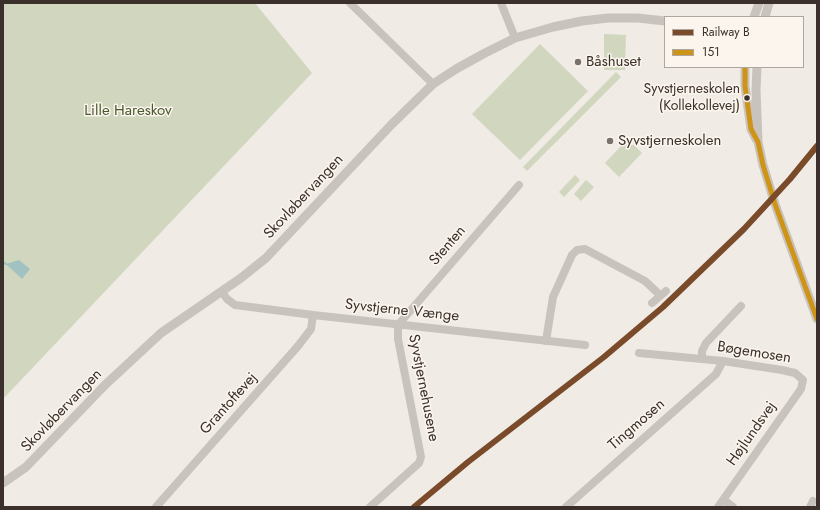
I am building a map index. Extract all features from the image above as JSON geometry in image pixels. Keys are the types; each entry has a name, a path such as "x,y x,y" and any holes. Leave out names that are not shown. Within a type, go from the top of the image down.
{"street":[{"path":"350,3 433,84"},
{"path":"501,3 515,38"},
{"path":"754,16 759,3"},
{"path":"765,16 769,3"},
{"name":"Skovløbervangen","path":"3,483 26,467 105,385 161,333 222,292 266,258 391,125 433,84 484,53 515,38 553,27 588,20 608,18 638,18 664,21"},
{"path":"745,68 745,86 751,130 758,142"},
{"path":"757,68 756,90 758,142 763,164 817,319"},
{"name":"Stenten","path":"398,325 519,185"},
{"path":"546,341 553,297 572,255 577,250 585,249 645,281 663,293 652,303"},
{"name":"Syvstjerne Vænge","path":"222,292 227,299 236,305 398,325 585,344"},
{"name":"Bøgemosen","path":"702,359 702,351 706,343 741,306"},
{"name":"Grantoftevej","path":"156,507 298,346 311,329 313,315"},
{"name":"Syvstjernehusene","path":"370,507 419,463 421,457 398,339 398,325"},
{"name":"Bøgemosen","path":"639,353 723,361 782,370 795,373 800,377"},
{"name":"Tingmosen","path":"566,507 716,374 723,361"},
{"name":"Højlundsvej","path":"718,507 801,389 803,380 800,377"},
{"path":"724,500 733,507"}],"green space":[{"name":"Lille Hareskov","path":"3,3 255,3 312,73 3,399"},
{"path":"604,34 626,35 625,70 604,70"},
{"path":"540,44 588,91 520,160 472,114"},
{"path":"616,72 621,77 527,171 523,167"},
{"path":"622,145 634,145 642,153 619,177 605,163"},
{"path":"575,175 580,180 564,197 559,192"},
{"path":"586,180 594,187 581,201 574,194"}],"water":[{"path":"19,260 30,269 22,279 6,264"}],"rail line":[{"name":"B","path":"414,507 468,462 604,357 663,307 744,229 790,179 817,146"}],"transit line":[{"name":"151","path":"745,68 745,86 751,129 758,142 763,165 775,204 817,319"}],"place":[{"name":"Båshuset","path":"578,62"},
{"name":"Syvstjerneskolen (Kollekollevej)","path":"747,98"},
{"name":"Syvstjerneskolen","path":"610,141"}]}
